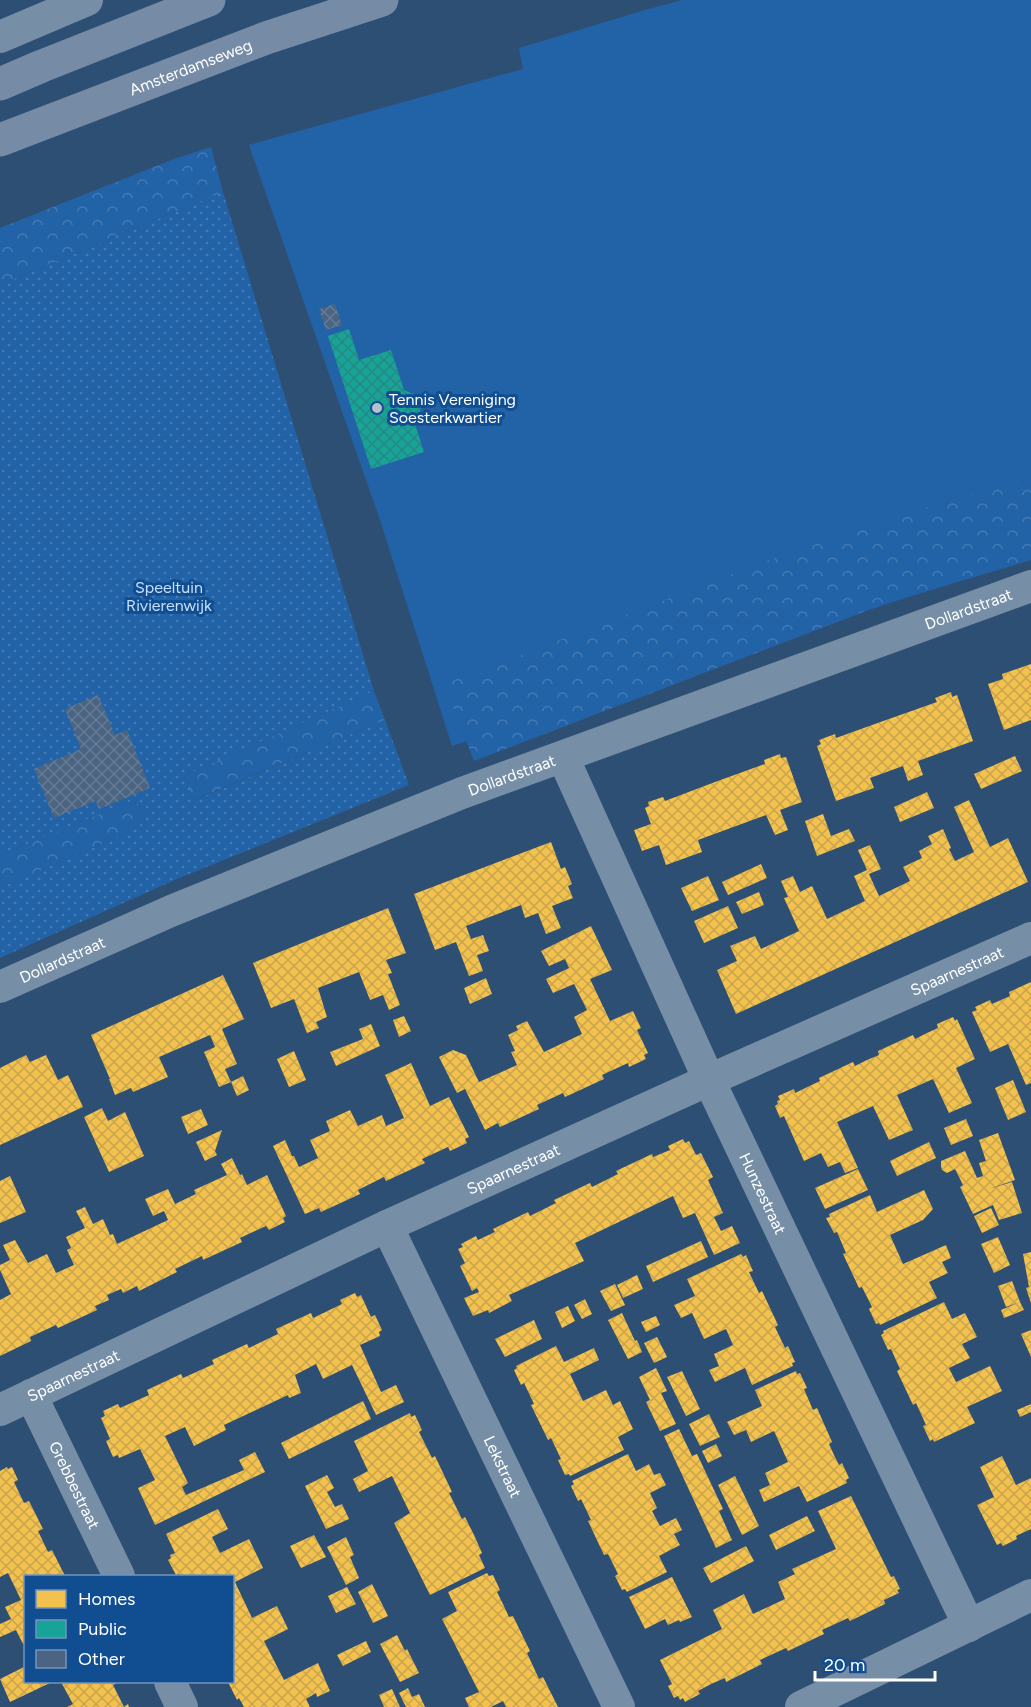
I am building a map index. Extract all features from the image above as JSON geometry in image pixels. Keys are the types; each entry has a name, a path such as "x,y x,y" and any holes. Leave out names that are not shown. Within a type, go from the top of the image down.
{"main road":[{"path":"0,84 209,0"},
{"name":"Amsterdamseweg","path":"0,140 266,38 382,0"}],"street":[{"path":"0,37 87,0"},
{"name":"Dollardstraat","path":"0,987 171,911 462,793 1031,586"},
{"name":"Hunzestraat","path":"563,757 709,1080 969,1626"},
{"name":"Spaarnestraat","path":"0,1410 387,1226 709,1080 1031,938"},
{"name":"Lekstraat","path":"387,1226 619,1707"},
{"name":"Grebbestraat","path":"31,1395 119,1575"},
{"path":"801,1707 1031,1595"},
{"path":"170,1683 182,1707"}],"green space":[{"path":"682,0 1031,0 1031,557 452,746 380,520 249,145 523,69 519,48"},
{"path":"211,147 223,192 0,285 0,228 174,159"},
{"name":"Speeltuin Rivierenwijk","path":"223,192 374,691 183,776 195,800 385,720 409,785 177,879 0,958 0,888 121,836 146,821 136,799 0,855 0,285"},
{"path":"1031,477 1031,560 887,603 474,761 444,684 775,558 918,510"},
{"path":"374,691 385,720 194,800 183,776"},
{"path":"136,799 146,821 121,836 0,888 0,855"}],"building: Homes":[{"path":"1031,664 1031,720 1004,730 988,684 1003,679 1002,674"},
{"path":"951,692 952,697 957,695 973,741 918,761 923,775 908,781 903,766 870,778 874,788 836,801 817,746 821,744 819,740 835,734 836,738 937,702 935,698"},
{"path":"780,754 781,758 786,757 802,802 780,810 788,830 775,835 766,815 698,840 702,852 666,865 659,845 642,851 634,830 651,824 645,808 649,806 648,802 663,797 665,801 765,764 764,760"},
{"path":"1015,756 1022,771 981,789 974,774"},
{"path":"927,792 934,808 900,822 894,807"},
{"path":"969,800 990,847 1008,838 1028,882 736,1014 717,970 737,961 730,946 755,936 761,949 799,931 784,898 788,897 781,881 793,876 800,892 812,886 827,919 865,901 854,876 867,870 858,850 870,845 881,869 869,874 879,896 910,881 903,867 922,858 919,851 932,844 928,836 943,829 955,861 974,852 954,807"},
{"path":"823,814 831,836 849,829 855,841 817,856 805,821"},
{"path":"551,842 561,869 565,867 572,884 568,886 573,898 552,906 561,928 546,934 538,913 525,918 521,905 466,926 471,939 483,935 489,951 477,955 483,971 469,976 456,942 435,950 414,894"},
{"path":"761,864 767,878 728,895 722,882"},
{"path":"708,876 719,900 692,911 681,888"},
{"path":"759,892 764,905 742,914 736,902"},
{"path":"728,906 738,928 704,943 694,921"},
{"path":"388,908 406,953 386,960 392,973 388,974 400,1005 389,1010 383,995 370,1000 359,972 318,988 327,1017 316,1022 319,1028 307,1033 294,999 271,1008 253,963"},
{"path":"591,926 612,970 590,979 610,1021 633,1011 641,1028 637,1030 648,1053 644,1055 646,1059 629,1067 628,1063 602,1075 604,1079 565,1097 563,1093 537,1105 539,1109 500,1127 498,1123 485,1130 465,1089 457,1093 439,1057 453,1050 466,1055 479,1082 517,1065 511,1052 515,1051 508,1035 518,1030 516,1026 527,1021 544,1052 582,1034 574,1017 587,1010 574,984 553,993 546,979 569,968 565,959 549,966 541,951"},
{"path":"223,975 244,1019 222,1029 237,1064 225,1069 231,1082 219,1087 204,1052 215,1047 210,1035 159,1057 168,1077 133,1092 131,1088 115,1095 91,1035"},
{"path":"486,978 492,994 470,1004 464,988"},
{"path":"1031,982 1031,1083 1026,1085 1008,1044 990,1052 972,1012 977,1010 975,1007 990,1000 992,1004 1010,996 1009,992"},
{"path":"404,1016 411,1031 399,1037 393,1020"},
{"path":"953,1017 955,1021 957,1019 975,1059 956,1068 972,1103 949,1113 933,1079 897,1095 913,1130 889,1140 873,1106 837,1122 858,1168 845,1173 840,1162 828,1167 821,1153 804,1161 784,1116 780,1118 775,1106 780,1100 778,1096 794,1089 795,1093 820,1081 819,1078 853,1062 855,1066 879,1055 878,1051 913,1035 915,1039 938,1028 937,1024"},
{"path":"371,1024 380,1046 336,1066 330,1052 363,1039 359,1029"},
{"path":"294,1051 306,1080 289,1087 277,1059"},
{"path":"26,1055 30,1062 46,1055 58,1080 68,1075 83,1107 0,1145 0,1068"},
{"path":"411,1063 430,1106 449,1097 469,1137 465,1139 467,1143 450,1151 448,1147 422,1159 425,1163 386,1181 384,1177 358,1190 360,1194 321,1212 319,1208 305,1214 273,1146 285,1140 299,1167 318,1158 310,1140 330,1131 326,1121 350,1110 358,1126 382,1115 386,1126 404,1118 385,1075"},
{"path":"243,1076 249,1090 237,1096 231,1082"},
{"path":"1013,1080 1026,1112 1008,1120 995,1088"},
{"path":"102,1108 108,1121 125,1112 144,1156 109,1172 84,1117"},
{"path":"201,1109 208,1125 188,1134 181,1117"},
{"path":"966,1119 973,1136 951,1145 944,1128"},
{"path":"222,1130 215,1151 217,1155 205,1161 196,1142"},
{"path":"998,1133 1015,1180 989,1189 1012,1182 1022,1213 999,1220 993,1205 973,1214 960,1187 963,1185 955,1169 947,1173 942,1170 941,1166 941,1161 965,1151 977,1178 983,1176 979,1163 986,1161 979,1140"},
{"path":"683,1139 685,1143 689,1141 696,1155 701,1153 713,1177 708,1180 723,1213 714,1217 721,1231 732,1226 740,1243 714,1255 695,1213 683,1218 673,1196 575,1243 584,1261 509,1295 512,1301 489,1313 488,1310 473,1316 464,1298 479,1292 477,1288 472,1291 460,1266 465,1263 458,1249 463,1247 461,1244 476,1236 478,1240 495,1232 493,1229 528,1212 530,1216 556,1203 554,1200 590,1183 592,1187 618,1174 616,1171 652,1154 653,1157 670,1150 668,1146"},
{"path":"929,1142 936,1158 897,1176 890,1161"},
{"path":"232,1158 247,1185 267,1175 286,1216 283,1218 285,1222 269,1230 266,1226 240,1238 242,1242 203,1260 202,1256 175,1269 177,1272 139,1291 137,1286 123,1293 121,1289 107,1295 109,1300 95,1306 97,1310 58,1328 56,1325 30,1337 31,1341 0,1356 0,1300 11,1294 0,1270 0,1265 10,1260 3,1245 15,1240 28,1263 47,1254 56,1273 74,1265 67,1250 71,1248 66,1237 85,1228 76,1211 85,1207 93,1224 103,1219 117,1244 168,1220 164,1211 153,1216 145,1199 168,1189 175,1204 196,1194 194,1190 227,1175 221,1164"},
{"path":"858,1169 868,1190 825,1209 815,1188"},
{"path":"10,1176 26,1212 0,1223 0,1181"},
{"path":"924,1190 933,1209 923,1220 890,1235 903,1264 946,1245 951,1258 942,1262 948,1273 929,1282 937,1298 880,1325 876,1324 869,1309 872,1307 862,1287 859,1288 843,1254 846,1253 837,1232 834,1233 826,1218 830,1217 829,1214 870,1195 877,1212"},
{"path":"991,1208 999,1225 982,1233 974,1216"},
{"path":"998,1237 1010,1265 994,1273 981,1244"},
{"path":"701,1241 708,1257 653,1282 646,1266"},
{"path":"1031,1252 1031,1303 1026,1288 1029,1287 1023,1254"},
{"path":"741,1254 743,1257 746,1255 753,1271 749,1272 759,1293 762,1291 778,1325 775,1327 785,1348 788,1346 795,1362 792,1363 793,1366 752,1385 745,1368 715,1382 709,1370 719,1366 714,1354 733,1345 726,1329 704,1339 692,1313 681,1318 674,1305 695,1296 687,1279"},
{"path":"637,1275 643,1289 623,1298 617,1285"},
{"path":"1012,1281 1020,1302 1006,1307 998,1286"},
{"path":"615,1284 625,1305 611,1311 600,1291"},
{"path":"355,1293 357,1297 361,1295 371,1317 375,1315 382,1330 379,1332 380,1336 360,1345 381,1392 396,1385 404,1402 376,1415 352,1365 323,1379 316,1364 295,1375 301,1393 289,1398 288,1395 224,1425 226,1430 194,1446 185,1427 165,1436 188,1483 182,1487 186,1495 244,1470 239,1460 255,1452 265,1472 155,1525 138,1488 155,1480 140,1449 119,1458 118,1455 113,1457 106,1441 110,1439 101,1418 105,1416 103,1411 118,1404 120,1408 149,1395 147,1390 181,1374 183,1378 214,1364 212,1360 247,1344 249,1348 278,1334 276,1329 311,1313 313,1318 342,1304 340,1300"},
{"path":"585,1299 592,1314 582,1319 574,1305"},
{"path":"944,1302 952,1319 965,1313 977,1337 962,1344 970,1358 949,1368 956,1382 990,1366 1002,1391 967,1407 975,1423 934,1442 933,1439 930,1441 916,1403 913,1405 897,1371 900,1369 891,1349 888,1350 881,1335 883,1331"},
{"path":"1020,1302 1024,1310 1004,1318 1001,1310"},
{"path":"568,1306 575,1321 562,1328 555,1312"},
{"path":"622,1313 642,1352 628,1359 608,1320"},
{"path":"656,1316 660,1325 646,1332 641,1322"},
{"path":"534,1320 542,1339 505,1357 495,1339"},
{"path":"1031,1330 1031,1357 1021,1334"},
{"path":"657,1337 667,1357 654,1363 644,1343"},
{"path":"556,1346 564,1362 594,1348 599,1360 570,1374 583,1401 606,1390 613,1405 620,1401 633,1429 618,1437 624,1450 570,1476 565,1475 558,1460 561,1459 551,1438 548,1440 531,1405 534,1404 524,1383 521,1385 514,1370 516,1366"},
{"path":"656,1368 667,1391 661,1393 676,1424 660,1431 646,1402 650,1400 639,1377"},
{"path":"682,1371 700,1409 686,1416 667,1377"},
{"path":"796,1371 797,1374 800,1373 807,1388 804,1389 813,1410 817,1408 832,1442 829,1444 834,1455 839,1465 842,1463 849,1478 846,1480 847,1483 807,1502 799,1486 764,1502 759,1490 770,1485 765,1473 788,1462 774,1431 751,1442 746,1430 734,1435 727,1422 762,1406 755,1390"},
{"path":"363,1401 371,1419 289,1459 281,1443"},
{"path":"1031,1404 1031,1412 1020,1417 1017,1410"},
{"path":"410,1413 411,1417 415,1415 422,1430 419,1432 432,1458 435,1456 462,1519 465,1517 474,1535 482,1553 479,1555 485,1568 430,1595 394,1523 410,1513 392,1476 359,1492 353,1479 368,1471 354,1441"},
{"path":"709,1414 720,1437 700,1446 689,1424"},
{"path":"679,1429 692,1456 697,1454 723,1509 719,1511 732,1540 716,1548 664,1436"},
{"path":"716,1444 722,1456 708,1463 702,1451"},
{"path":"628,1454 636,1471 649,1464 654,1475 660,1473 666,1485 650,1493 657,1508 652,1511 660,1526 676,1518 682,1530 674,1534 680,1545 659,1556 667,1572 627,1592 625,1589 622,1590 615,1576 618,1574 608,1554 604,1555 588,1521 591,1520 581,1499 578,1501 571,1486 574,1484 572,1481"},
{"path":"1002,1456 1016,1485 1031,1478 1031,1529 1016,1536 1017,1539 1003,1546 1001,1543 997,1545 977,1505 994,1497 980,1467"},
{"path":"12,1467 18,1480 14,1482 24,1503 29,1501 43,1529 38,1531 48,1552 52,1550 64,1575 24,1575 23,1644 16,1630 0,1637 0,1624 11,1619 5,1607 21,1600 8,1573 0,1577 0,1471"},
{"path":"327,1475 334,1488 327,1492 335,1507 342,1504 349,1519 326,1529 305,1486"},
{"path":"735,1476 759,1526 742,1535 718,1485"},
{"path":"851,1496 891,1577 894,1576 900,1589 897,1590 899,1593 884,1600 885,1604 850,1621 848,1618 822,1630 824,1634 788,1651 786,1648 760,1660 762,1664 726,1682 725,1678 711,1684 698,1691 700,1694 685,1702 678,1696 674,1698 668,1686 672,1684 660,1660 722,1629 713,1610 744,1594 753,1614 785,1599 778,1582 795,1574 792,1569 836,1549 818,1511"},
{"path":"218,1509 228,1529 212,1537 220,1553 249,1539 263,1568 235,1582 252,1618 277,1606 288,1629 264,1641 284,1680 318,1663 330,1691 317,1697 316,1693 306,1699 310,1707 244,1707 239,1698 237,1700 228,1683 234,1683 234,1575 176,1575 168,1560 171,1558 170,1555 175,1553 166,1534"},
{"path":"807,1516 815,1531 776,1550 769,1535"},
{"path":"314,1535 326,1557 301,1568 290,1546"},
{"path":"346,1537 354,1555 350,1557 359,1578 346,1585 327,1547"},
{"path":"746,1546 754,1561 711,1583 703,1568"},
{"path":"487,1573 489,1576 493,1575 500,1590 497,1592 509,1617 513,1616 530,1651 527,1653 539,1679 543,1677 558,1707 506,1707 503,1701 491,1707 469,1707 465,1698 479,1692 442,1619 457,1611 448,1592"},
{"path":"672,1577 692,1617 668,1625 665,1619 645,1629 629,1597"},
{"path":"372,1584 388,1616 373,1623 358,1592"},
{"path":"347,1587 356,1604 336,1613 328,1596"},
{"path":"397,1635 419,1673 400,1682 380,1644"},
{"path":"366,1641 371,1652 343,1666 337,1655"},
{"path":"24,1667 24,1683 50,1683 10,1702 0,1679"},
{"path":"62,1683 117,1683 113,1685 124,1707 67,1707 73,1704"},
{"path":"408,1688 412,1697 419,1694 425,1707 406,1707 399,1693"},
{"path":"392,1689 400,1707 384,1707 379,1695"}],"building: Public":[{"path":"349,329 359,360 391,350 404,390 426,400 414,421 424,452 371,469 328,336"}],"building: Other":[{"path":"335,304 342,325 326,330 319,309"},
{"path":"98,695 115,735 127,730 150,788 99,809 96,801 54,818 34,769 81,749 65,709"}],"place":[{"name":"Tennis Vereniging Soesterkwartier","path":"377,408"}]}
